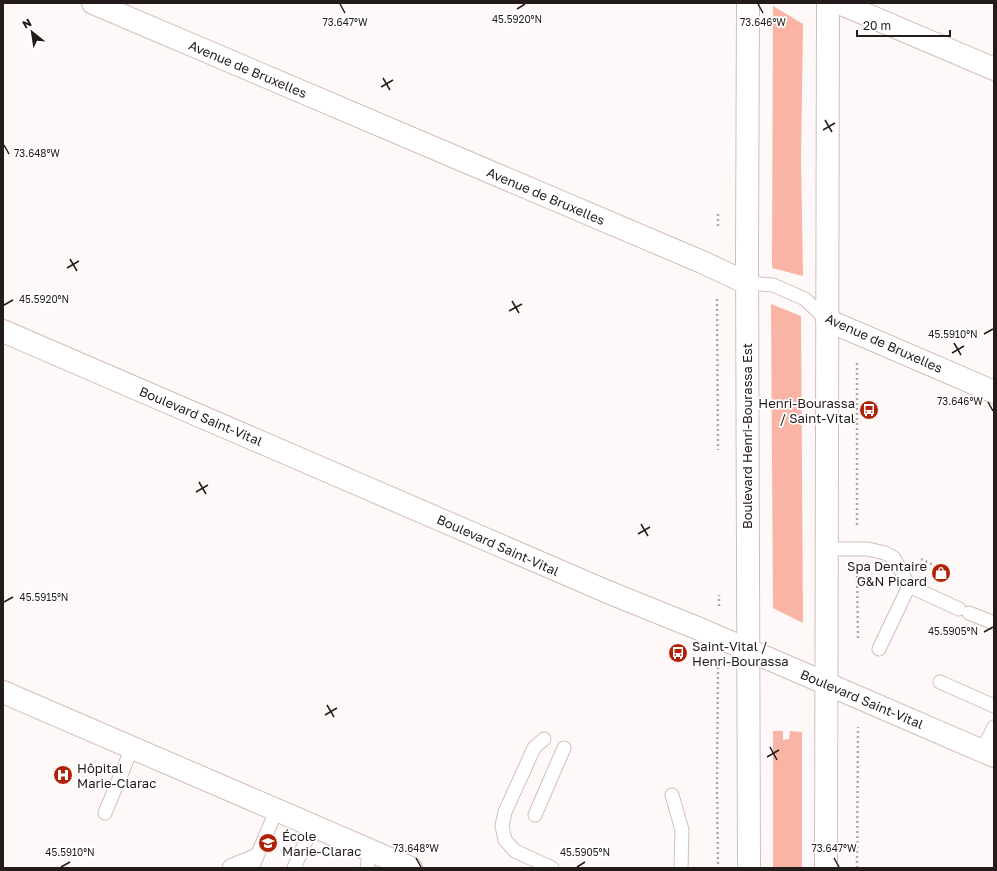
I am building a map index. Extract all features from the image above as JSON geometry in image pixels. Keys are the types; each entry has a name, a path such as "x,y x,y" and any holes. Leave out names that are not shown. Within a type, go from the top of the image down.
{"street":[{"name":"Avenue de Bruxelles","path":"93,3 697,260 747,283"},
{"name":"Boulevard Henri-Bourassa Est","path":"748,3 747,588 749,651 749,868"},
{"path":"826,868 828,3"},
{"path":"839,3 994,69"},
{"name":"Avenue de Bruxelles","path":"827,320 994,392"},
{"name":"Boulevard Saint-Vital","path":"3,331 608,592 695,627 988,753"},
{"path":"3,692 312,825 368,859 412,868"}],"lane":[{"name":"Avenue de Bruxelles","path":"747,283 773,285 805,298 827,320"},
{"path":"826,549 868,549 885,553 894,558 908,586 994,623"},
{"path":"879,649 908,586"},
{"path":"940,682 994,706"},
{"path":"988,753 994,727"},
{"path":"544,739 534,748 504,812 502,826 505,840 514,850 552,868"},
{"path":"106,813 132,748"},
{"path":"535,815 564,748"},
{"path":"672,795 682,830 681,868"},
{"path":"252,868 277,809"},
{"path":"294,868 312,825"},
{"path":"229,868 230,866 257,855"}],"path":[{"path":"717,291 718,455"},
{"path":"857,365 857,524"},
{"path":"858,578 858,645"},
{"path":"718,676 718,868"},
{"path":"857,760 857,868"}],"shaded area":[{"path":"773,6 803,24 801,159 803,276 772,268"},
{"path":"771,304 801,316 803,623 773,608"},
{"path":"773,731 783,731 783,740 789,739 790,731 802,732 802,868 773,868"}],"place":[{"name":"Henri-Bourassa / Saint-Vital","path":"869,410"},
{"name":"Spa Dentaire G&N Picard","path":"941,573"},
{"name":"Saint-Vital / Henri-Bourassa","path":"678,653"},
{"name":"Hôpital Marie-Clarac","path":"63,775"},
{"name":"École Marie-Clarac","path":"268,843"}]}
